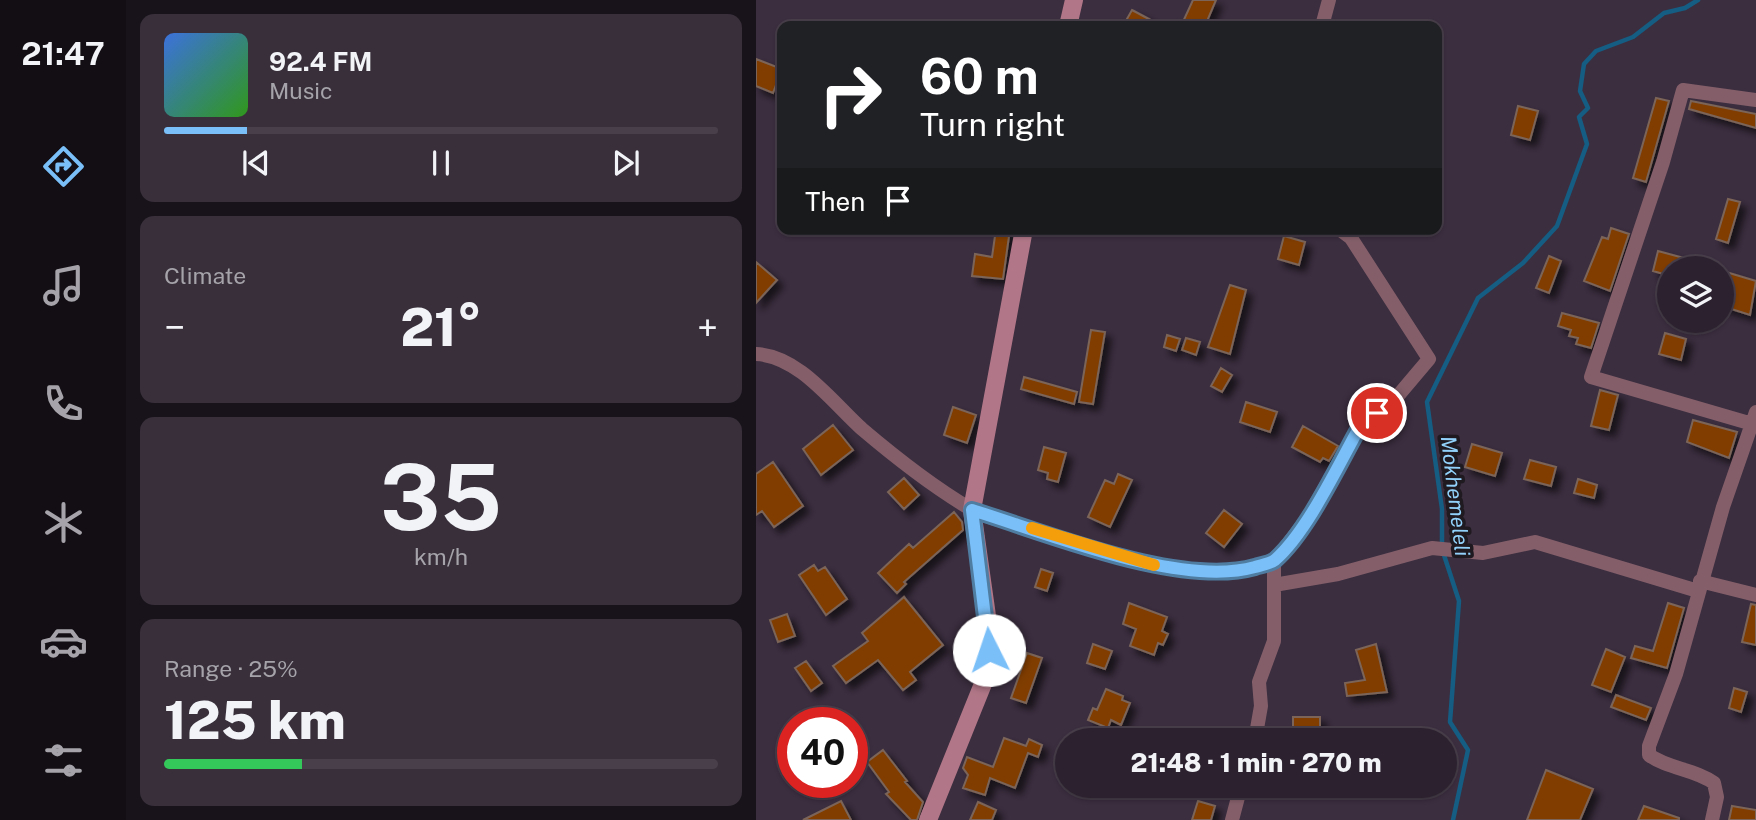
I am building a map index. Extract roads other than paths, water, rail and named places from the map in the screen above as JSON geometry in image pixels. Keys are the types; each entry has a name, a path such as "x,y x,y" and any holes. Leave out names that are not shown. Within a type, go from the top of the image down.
{"street":[{"path":"1069,21 1074,0"},
{"path":"1323,21 1329,0"},
{"path":"1712,820 1717,797 1714,783 1705,776 1657,761 1649,755 1649,747 1676,674 1699,586 1755,420 1591,377 1664,162 1684,90 1756,100"},
{"path":"929,820 989,669 988,623 972,510 1023,235"},
{"path":"1257,728 1261,706 1259,682 1274,641 1274,562 1307,519 1363,421 1391,404 1429,359 1347,235"},
{"path":"756,354 772,354 797,370 862,429 972,510 1147,563 1189,572 1240,570 1274,562"},
{"path":"1274,585 1338,574 1432,548 1483,553 1535,542 1699,586 1756,595"},
{"path":"1231,820 1237,798"}],"waterway":[{"name":"Mokhemeleli","path":"1453,820 1468,750 1450,722 1459,601 1442,549 1442,509 1427,402 1478,298 1523,263 1557,226 1587,144 1579,117 1588,108 1580,91 1584,64 1596,51 1633,37 1664,13 1685,8 1698,0"}]}
